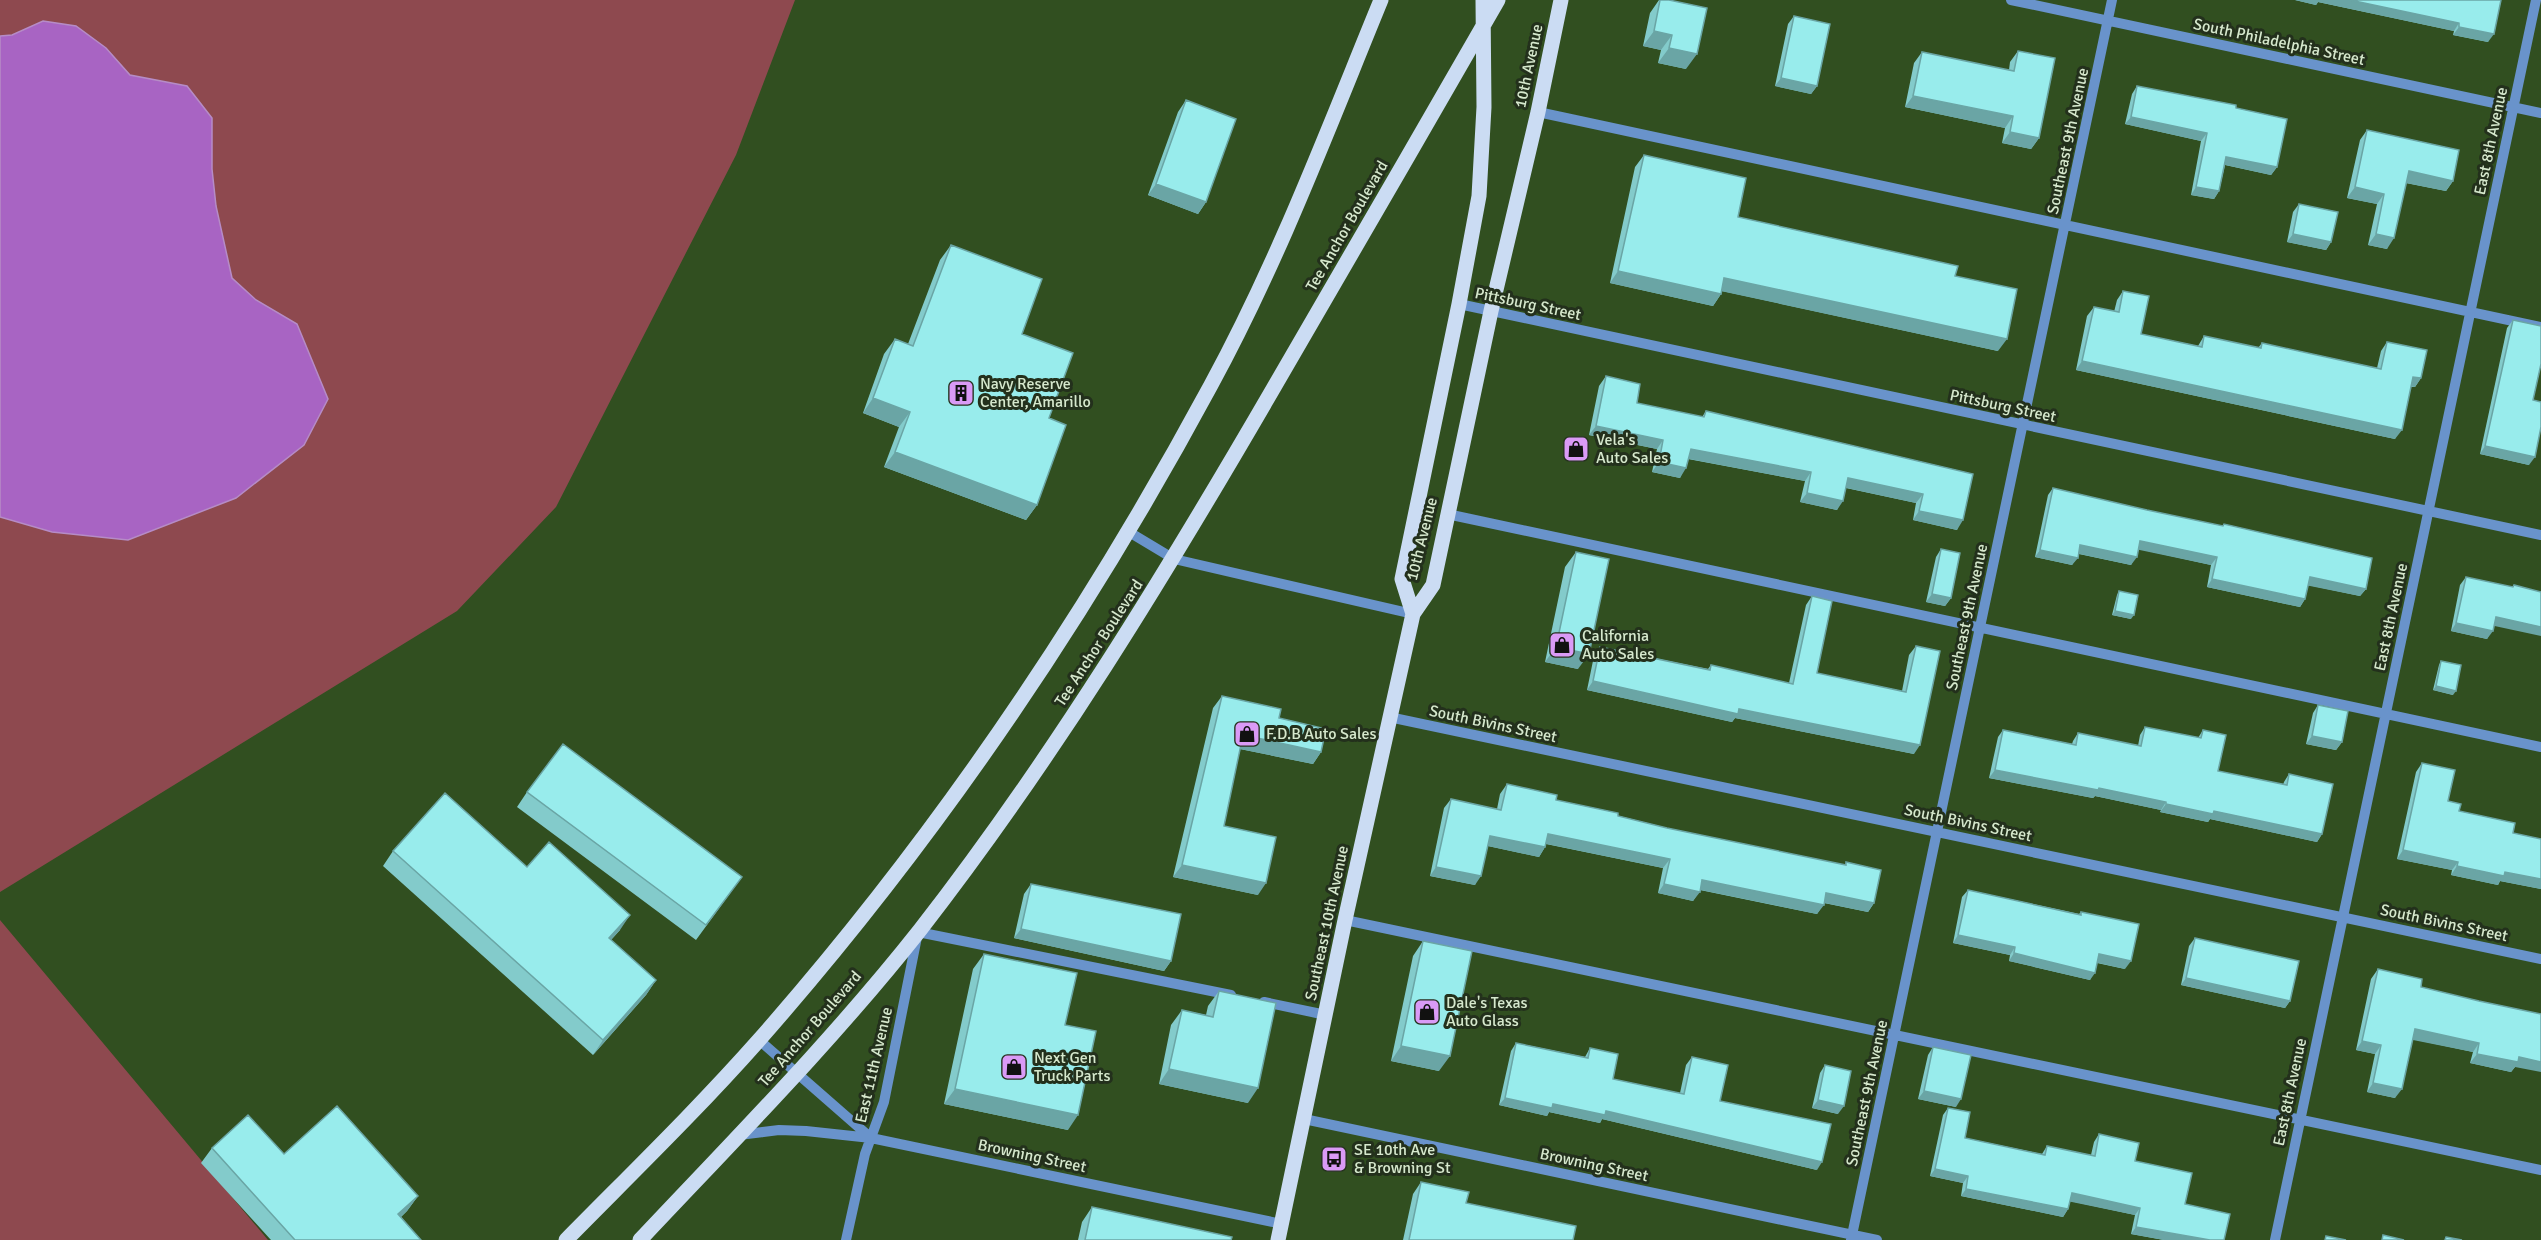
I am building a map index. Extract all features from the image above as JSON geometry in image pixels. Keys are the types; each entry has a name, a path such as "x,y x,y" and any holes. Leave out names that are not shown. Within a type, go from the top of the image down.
{"main road":[{"name":"Tee Anchor Boulevard","path":"566,1240 672,1133 759,1040 889,883 946,807 1049,658 1128,532 1213,382 1316,160 1381,0"},
{"name":"10th Avenue","path":"1413,614 1402,579 1479,196 1483,150 1483,0"},
{"name":"Tee Anchor Boulevard","path":"640,1240 797,1074 918,932 986,841 1094,686 1174,559 1498,0"},
{"name":"10th Avenue","path":"1413,614 1433,585 1491,311 1562,0"},
{"name":"Southeast 10th Avenue","path":"1278,1240 1345,920 1413,614"}],"street":[{"name":"South Philadelphia Street","path":"2011,0 2541,112"},
{"name":"Southeast 9th Avenue","path":"1852,1237 2112,0"},
{"name":"East 8th Avenue","path":"2275,1240 2536,0"},
{"path":"1538,112 2541,327"},
{"name":"Pittsburg Street","path":"1459,304 2541,535"},
{"path":"1448,514 2541,747"},
{"path":"1128,532 1174,559 1413,614"},
{"name":"South Bivins Street","path":"1389,717 2541,959"},
{"path":"1345,920 2541,1170"},
{"path":"918,932 1326,1015"},
{"name":"East 11th Avenue","path":"846,1240 860,1176 884,1102 918,932"},
{"name":"Browning Street","path":"759,1040 871,1137 1282,1224"},
{"name":"Browning Street","path":"1304,1119 1852,1237 1877,1240"},
{"path":"739,1135 779,1130 871,1137"}],"shaded area":[{"path":"0,0 795,0 736,155 556,507 457,611 0,892"},
{"path":"43,21 76,26 106,48 130,75 187,86 212,118 212,169 216,206 232,278 256,300 297,324 328,399 304,445 236,498 128,540 52,532 0,517 0,36 12,35"},
{"path":"0,920 268,1240 0,1240"}],"building":[{"path":"1660,0 1707,8 1697,54 1669,48 1672,35 1654,31"},
{"path":"2350,0 2501,0 2494,34 2459,27 2459,23"},
{"path":"1794,16 1830,24 1817,86 1781,78"},
{"path":"2018,51 2055,58 2039,138 2010,132 2013,116 1913,96 1922,52 2014,71"},
{"path":"2137,86 2236,105 2236,108 2287,119 2277,167 2226,157 2219,191 2196,187 2207,133 2131,117"},
{"path":"1186,100 1236,119 1206,202 1156,184"},
{"path":"2367,130 2459,150 2453,181 2409,171 2394,238 2376,234 2384,194 2355,187"},
{"path":"1644,155 1746,178 1738,217 1958,266 1955,276 2017,289 2007,339 1724,278 1721,294 1618,271"},
{"path":"2299,204 2338,212 2331,242 2293,234"},
{"name":"Navy Reserve Center, Amarillo","path":"951,245 1042,279 1022,334 1073,353 1049,418 1066,425 1037,505 895,452 910,412 873,398 895,339 913,346"},
{"path":"2123,291 2149,296 2141,334 2202,347 2204,336 2261,348 2262,343 2381,369 2387,342 2427,350 2421,378 2413,377 2402,430 2082,361 2094,307 2119,312"},
{"path":"2513,320 2541,326 2541,364 2533,400 2541,402 2541,427 2535,457 2485,446"},
{"path":"1606,376 1640,384 1637,403 1704,417 1706,411 1973,474 1963,520 1919,511 1923,494 1848,478 1843,501 1807,493 1811,472 1691,449 1686,468 1659,462 1663,440 1596,426"},
{"path":"2053,488 2372,558 2366,589 2310,577 2305,599 2212,579 2217,557 2140,541 2137,557 2080,545 2078,558 2040,550"},
{"path":"1941,549 1960,553 1951,598 1932,594"},
{"path":"1576,552 1609,559 1589,654 1556,647"},
{"path":"2466,577 2541,592 2541,627 2496,617 2493,631 2456,623"},
{"path":"2119,591 2138,595 2134,615 2115,611"},
{"path":"1812,596 1832,601 1817,673 1906,692 1916,646 1940,651 1920,745 1739,709 1738,714 1593,681 1600,647 1710,670 1711,665 1793,684"},
{"path":"2441,661 2461,665 2456,691 2436,686"},
{"path":"1222,696 1281,709 1279,718 1326,729 1321,752 1243,735 1224,826 1276,837 1266,883 1182,865"},
{"path":"2318,705 2348,711 2342,742 2312,736"},
{"path":"2145,727 2201,738 2203,730 2226,735 2218,771 2287,785 2289,774 2333,784 2322,834 2214,811 2213,814 2099,788 2098,790 1995,770 2003,730 2076,745 2078,733 2141,746"},
{"path":"563,744 742,877 706,925 527,792"},
{"path":"2422,763 2455,770 2448,801 2461,804 2459,811 2515,823 2513,833 2541,839 2541,879 2505,872 2504,876 2457,866 2458,862 2403,850"},
{"path":"1507,784 1557,795 1556,800 1618,813 1618,816 1667,828 1846,865 1846,862 1881,870 1874,903 1826,893 1824,905 1702,880 1700,892 1664,884 1670,859 1548,834 1545,847 1490,836 1481,876 1436,867 1451,799 1501,810"},
{"path":"445,793 527,867 549,842 630,915 609,938 656,980 603,1040 393,851"},
{"path":"1031,884 1181,914 1171,961 1021,929"},
{"path":"1968,890 2081,915 2081,912 2139,924 2131,961 2099,954 2095,973 2014,953 2015,947 1958,935"},
{"path":"2195,938 2299,961 2290,1001 2186,978"},
{"path":"1423,941 1472,951 1450,1056 1401,1046"},
{"path":"984,954 1077,973 1065,1025 1096,1031 1078,1115 955,1089"},
{"path":"2378,969 2422,979 2421,987 2541,1014 2541,1062 2519,1057 2518,1062 2477,1054 2479,1043 2415,1029 2402,1089 2373,1083 2381,1045 2362,1041"},
{"path":"1219,991 1276,1003 1258,1088 1169,1069 1182,1010 1213,1017"},
{"path":"1516,1043 1588,1058 1590,1048 1618,1054 1613,1079 1684,1094 1692,1057 1728,1065 1720,1101 1831,1124 1822,1162 1606,1111 1605,1115 1553,1104 1552,1108 1505,1098"},
{"path":"1933,1047 1971,1055 1961,1099 1924,1091"},
{"path":"1825,1065 1851,1071 1844,1106 1818,1100"},
{"path":"337,1106 418,1196 398,1214 421,1240 295,1240 212,1148 248,1115 284,1154"},
{"path":"1948,1108 1970,1112 1965,1138 2045,1155 2047,1146 2095,1156 2099,1134 2139,1143 2135,1161 2192,1173 2185,1204 2230,1214 2224,1240 2210,1240 2136,1227 2140,1208 2072,1193 2068,1209 1966,1189 1968,1176 1935,1169"},
{"path":"1421,1182 1469,1192 1466,1203 1576,1226 1573,1240 1409,1240"},
{"path":"1092,1207 1232,1237 1231,1240 1085,1240"},
{"path":"2383,1235 2404,1240 2382,1240"},
{"path":"2326,1236 2346,1240 2325,1240"},
{"path":"2446,1237 2462,1240 2445,1240"}],"place":[{"name":"Navy Reserve Center, Amarillo","path":"961,393"},
{"name":"Vela's Auto Sales","path":"1576,449"},
{"name":"California Auto Sales","path":"1562,645"},
{"name":"F.D.B Auto Sales","path":"1247,734"},
{"name":"Dale's Texas Auto Glass","path":"1427,1012"},
{"name":"Next Gen Truck Parts","path":"1014,1067"},
{"name":"SE 10th Ave & Browning St","path":"1334,1159"}]}
